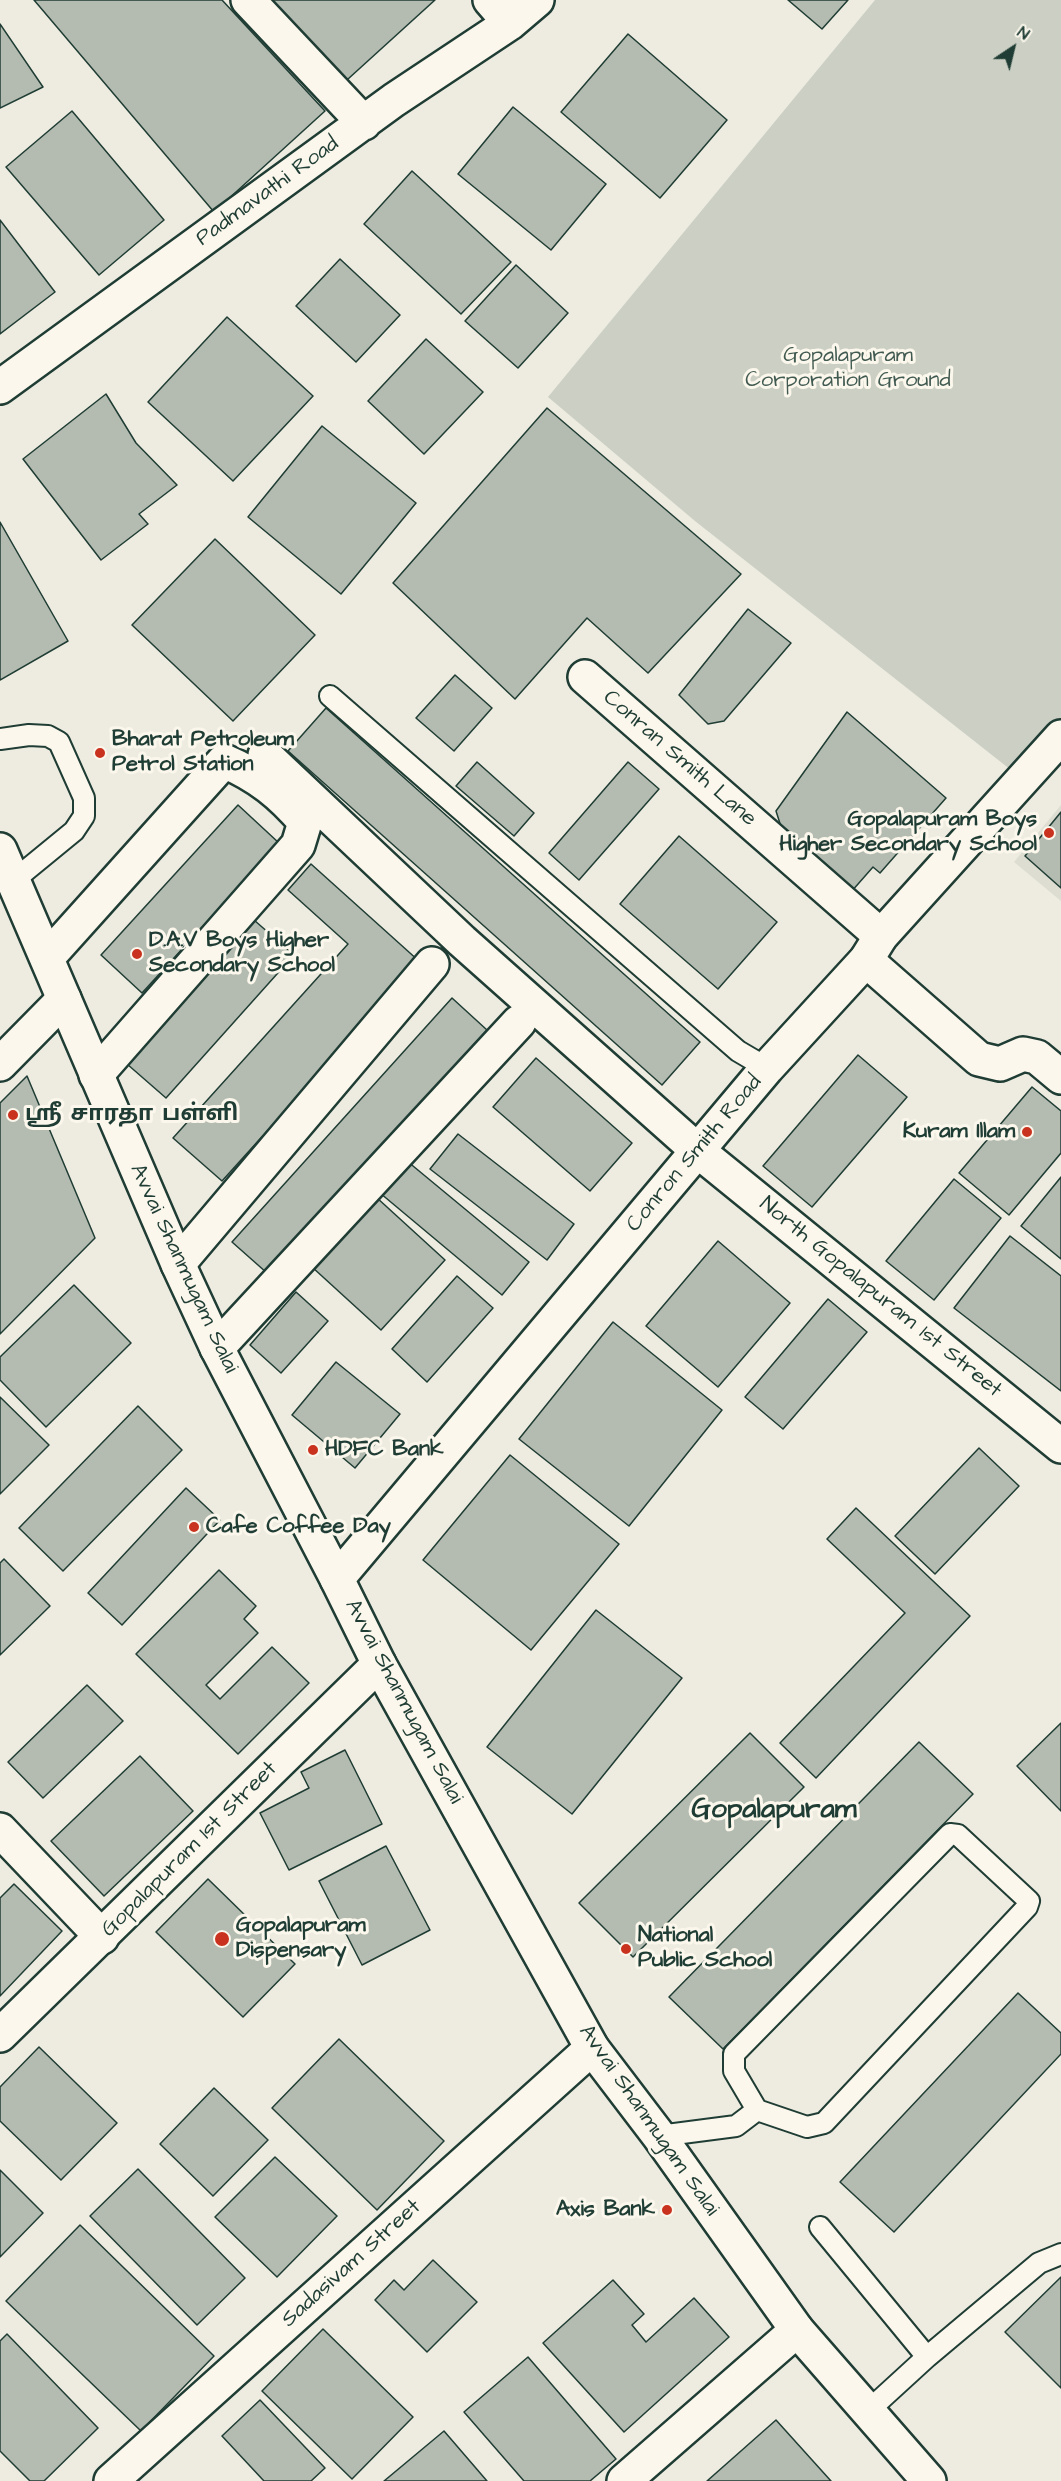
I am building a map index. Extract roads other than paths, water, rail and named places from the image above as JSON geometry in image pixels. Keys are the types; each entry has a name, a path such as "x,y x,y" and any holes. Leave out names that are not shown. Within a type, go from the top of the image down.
{"street":[{"path":"248,0 364,123"},
{"name":"Padmavathi Road","path":"0,387 364,123 500,11 537,0"},
{"name":"Conran Smith Lane","path":"585,677 874,948 979,1059 1000,1064 1023,1054 1037,1057 1061,1077"},
{"name":"Conron Smith Road","path":"337,1579 767,1068 1061,737"},
{"name":"North Gopalapuram 1st Street","path":"265,755 462,941 698,1151 1061,1446"},
{"path":"47,958 224,761 245,770 280,794 305,822 298,845 96,1075"},
{"name":"Avvai Shanmugam Salai","path":"0,850 178,1264 217,1348 379,1664 592,2048 659,2136 797,2330 929,2481"},
{"path":"178,1264 432,964"},
{"path":"0,1064 64,999"},
{"path":"217,1348 519,1022"},
{"name":"Gopalapuram 1st Street","path":"0,2035 379,1664"},
{"path":"0,1830 102,1937"},
{"name":"Sadasivam Street","path":"111,2481 592,2048"},
{"path":"624,2481 797,2330"}],"lane":[{"path":"330,696 738,1051 767,1068"},
{"path":"0,739 29,735 48,736 59,742 84,798 84,816 74,831 13,880"},
{"path":"950,1833 958,1835 1029,1901 1027,1907 824,2123 807,2127 757,2110 734,2071 734,2054 950,1833"},
{"path":"659,2136 736,2126 757,2110"},
{"path":"820,2227 927,2357"},
{"path":"868,2412 927,2357 1039,2262 1061,2254"}],"place":[{"name":"Bharat Petroleum Petrol Station","path":"100,753"},
{"name":"Gopalapuram Boys Higher Secondary School","path":"1049,833"},
{"name":"D.A.V Boys Higher Secondary School","path":"137,954"},
{"name":"ஸ்ரீ சாரதா பள்ளி","path":"13,1115"},
{"name":"Kuram Illam","path":"1027,1132"},
{"name":"HDFC Bank","path":"313,1450"},
{"name":"Cafe Coffee Day","path":"194,1527"},
{"name":"Gopalapuram Dispensary","path":"222,1939"},
{"name":"National Public School","path":"626,1949"},
{"name":"Axis Bank","path":"667,2210"}],"district":[{"name":"Gopalapuram","path":"774,1811"}],"park label":[{"name":"Gopalapuram Corporation Ground","path":"848,368"}]}
